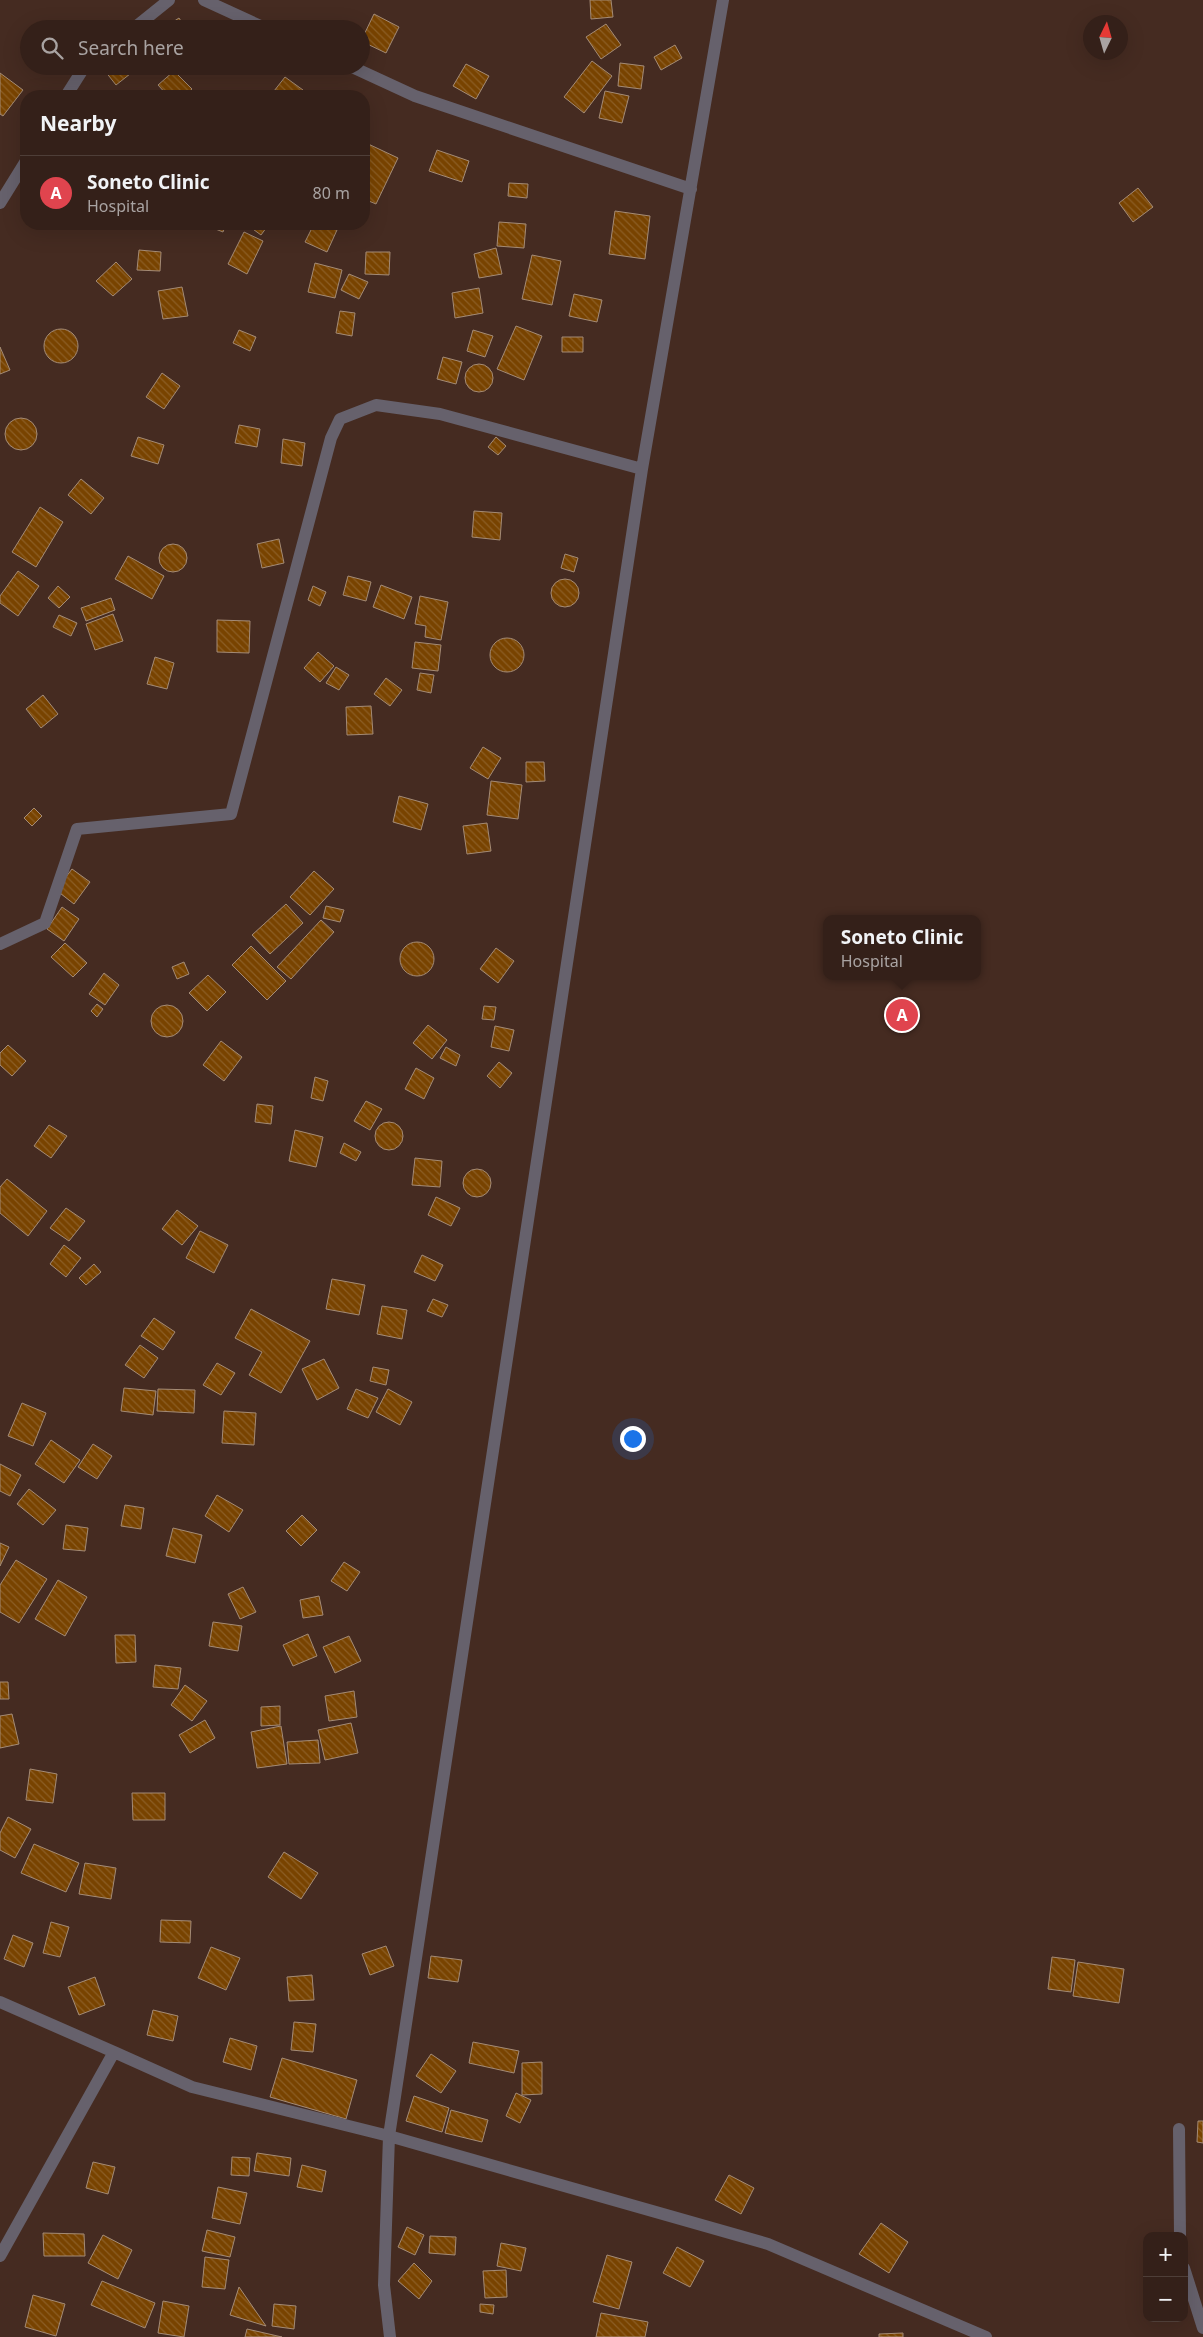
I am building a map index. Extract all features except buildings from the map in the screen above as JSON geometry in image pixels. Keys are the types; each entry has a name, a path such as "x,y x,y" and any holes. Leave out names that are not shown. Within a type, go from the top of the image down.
{"street":[{"path":"144,20 169,0"},
{"path":"204,0 247,20"},
{"path":"390,2337 384,2285 389,2136 642,469 723,0"},
{"path":"70,90 79,75"},
{"path":"370,75 415,96 691,189"},
{"path":"0,203 20,171"},
{"path":"0,944 45,923 77,829 231,814 331,438 340,419 376,405 440,414 642,469"},
{"path":"0,2002 192,2087 389,2136 768,2244 986,2337"},
{"path":"0,2256 114,2052"},
{"path":"1179,2129 1180,2232"},
{"path":"1187,2277 1203,2328"}],"place":[{"name":"Soneto Clinic","path":"902,1015"}]}
